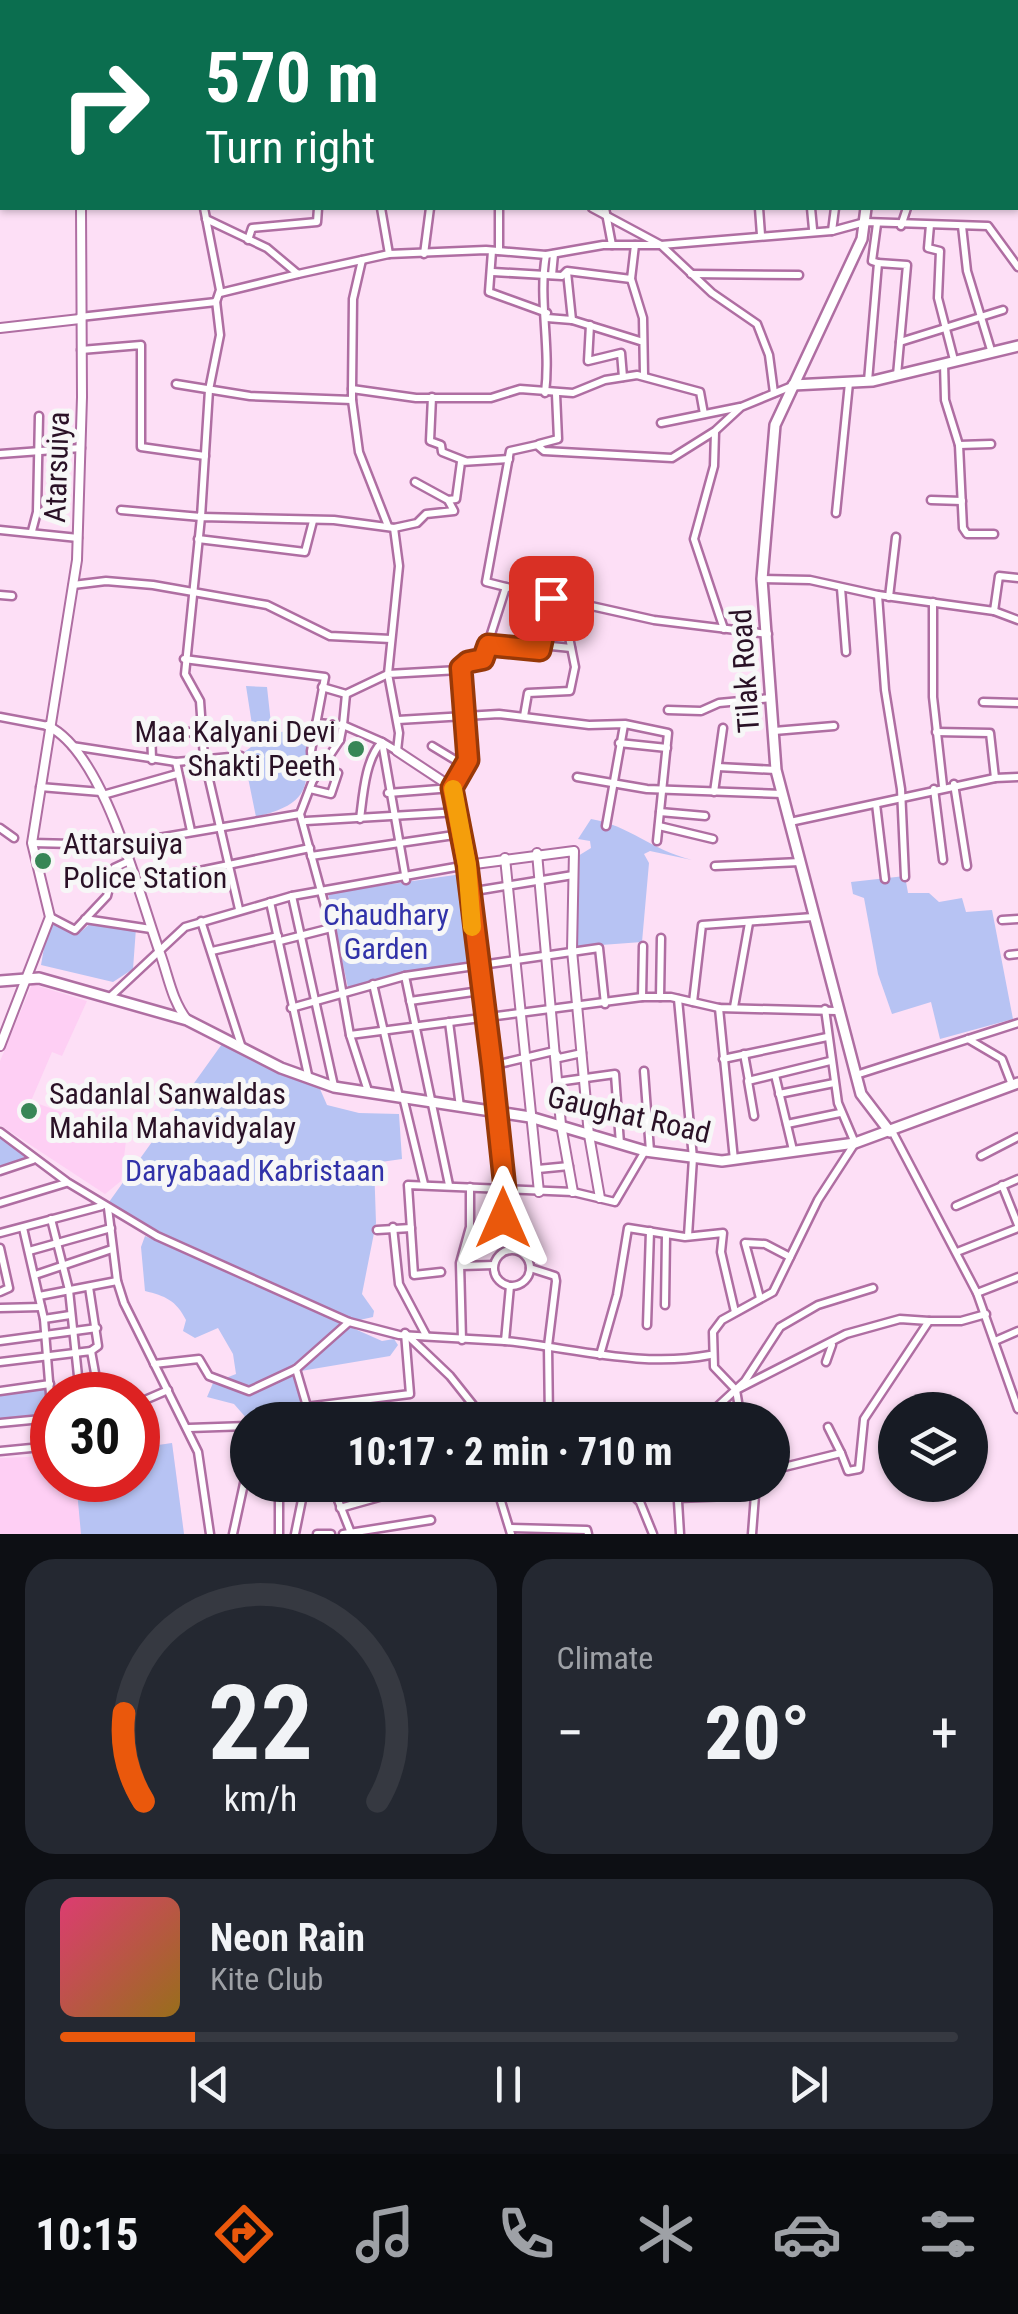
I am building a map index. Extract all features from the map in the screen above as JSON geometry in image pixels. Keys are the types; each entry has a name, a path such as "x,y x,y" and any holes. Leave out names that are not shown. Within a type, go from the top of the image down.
{"main road":[{"name":"Tilak Road","path":"866,210 862,239 775,425 762,579 770,634 776,770 814,917 830,1011 861,1094 891,1131"},
{"path":"793,385 868,381 1018,346"},
{"name":"Gaughat Road","path":"0,981 30,979 187,1020 281,1068 334,1087 530,1117 620,1144 692,1158 734,1160 855,1144 1015,1084"}],"street":[{"name":"Atarsuiya","path":"32,843 78,538 81,210"},
{"path":"204,210 220,335 210,390 201,517 184,659 186,674 200,701 204,758 239,909"},
{"path":"248,240 252,228 317,222 318,210"},
{"path":"381,210 389,254"},
{"path":"424,254 430,210"},
{"path":"499,210 489,292 547,315 590,324 640,342"},
{"path":"606,210 612,245"},
{"path":"606,210 660,245 690,274 757,324 770,355 774,393"},
{"path":"759,210 761,235"},
{"path":"811,210 814,230"},
{"path":"832,231 835,210"},
{"path":"901,226 906,210"},
{"path":"206,219 267,248 298,274"},
{"path":"0,328 218,295 389,254 550,254 612,245 660,245 832,231 864,222 988,226 1018,267"},
{"path":"876,224 872,261 907,265 897,375"},
{"path":"930,225 928,248 940,250 938,298 949,362 945,400 959,445 968,534 994,534"},
{"path":"962,226 967,271 990,350"},
{"path":"635,245 631,279 642,318 644,376"},
{"path":"544,392 547,315 543,275 550,254"},
{"path":"550,254 552,276"},
{"path":"362,260 353,298 352,400 364,468 391,528 399,566 388,674 398,720 397,751"},
{"path":"868,381 878,263"},
{"path":"493,272 562,276 567,271"},
{"path":"567,271 631,279"},
{"path":"567,271 572,320"},
{"path":"690,274 799,275"},
{"path":"900,342 1003,310"},
{"path":"590,324 588,361 621,353 623,377"},
{"path":"81,350 141,346 141,447 205,456"},
{"path":"352,389 432,398 492,398 520,389 556,394 623,377 644,376 700,392 704,414"},
{"path":"836,513 850,382"},
{"path":"176,384 250,396 352,400"},
{"path":"661,424 741,407 793,385"},
{"path":"556,394 558,439 510,450 486,582 654,620 770,634"},
{"path":"432,398 430,441 441,445 442,452 465,461 508,459"},
{"path":"538,445 544,451 672,458 715,431 741,407"},
{"path":"32,531 37,512 39,416"},
{"path":"715,431 714,466 694,540 724,629"},
{"path":"959,445 991,444"},
{"path":"0,454 81,448"},
{"path":"448,500 456,499 461,462 465,461"},
{"path":"121,510 391,528 417,524 426,514 454,511 448,500 415,482"},
{"path":"931,500 962,501"},
{"path":"198,539 304,552 313,521"},
{"path":"0,530 78,538"},
{"path":"889,597 896,537"},
{"path":"994,611 999,576 1018,578"},
{"path":"762,579 810,580 889,597 994,611 1018,620"},
{"path":"73,585 106,582 267,605 330,636 391,639"},
{"path":"322,687 346,694 388,674 461,668 483,659 506,587"},
{"path":"841,588 846,652"},
{"path":"0,594 12,596"},
{"path":"878,595 884,690 901,789 898,801 905,877"},
{"path":"488,645 537,651 551,598"},
{"path":"524,716 528,693 570,691 578,601"},
{"path":"933,602 943,860"},
{"path":"541,645 571,648"},
{"path":"184,659 324,676 312,784 303,817 346,992 350,1035 368,1091"},
{"path":"452,788 468,760 461,668"},
{"path":"312,784 340,740 346,694"},
{"path":"668,710 700,711 719,702 772,698"},
{"path":"983,702 1018,703"},
{"path":"0,716 48,726 70,746 102,793 124,844 174,1000 187,1020"},
{"path":"398,720 524,716 589,725 625,724 668,734 657,841"},
{"path":"316,723 343,725 382,742 452,788 467,865 505,1189 503,1218 510,1250"},
{"path":"606,826 625,724"},
{"path":"152,760 151,726 200,734"},
{"path":"774,731 834,726"},
{"path":"714,792 723,728"},
{"path":"936,732 990,733 995,778"},
{"path":"315,738 340,740"},
{"path":"382,742 406,880"},
{"path":"360,819 363,791 376,748 382,742"},
{"path":"619,743 666,748"},
{"path":"70,746 176,762 242,756"},
{"path":"432,746 464,766"},
{"path":"176,762 190,831"},
{"path":"718,767 776,770"},
{"path":"312,784 331,794 338,773 324,770"},
{"path":"39,787 102,793 177,774"},
{"path":"790,822 898,801 954,784 1018,776"},
{"path":"577,777 613,785 782,794"},
{"path":"954,784 967,866"},
{"path":"388,792 452,788"},
{"path":"876,804 885,879"},
{"path":"1,1042 30,979 50,918 32,843 124,844 219,826 303,817 393,818 458,812"},
{"path":"660,812 705,816"},
{"path":"659,826 713,839"},
{"path":"0,828 14,838"},
{"path":"136,884 228,864 461,834"},
{"path":"110,998 158,948 185,927 201,921 292,896 406,880 505,858 574,851 572,950 576,1006 584,1052 589,1136 600,1198"},
{"path":"537,853 561,1125 573,1192"},
{"path":"505,858 512,960 522,1015 538,1192"},
{"path":"50,918 72,931 107,896 114,868 129,861"},
{"path":"715,866 801,862"},
{"path":"468,892 573,875"},
{"path":"292,896 334,1087"},
{"path":"270,902 308,1075"},
{"path":"693,1002 700,927 814,917"},
{"path":"84,919 151,928"},
{"path":"1002,920 1018,919"},
{"path":"201,921 242,1048"},
{"path":"734,1007 749,924"},
{"path":"212,951 331,928"},
{"path":"660,997 662,938"},
{"path":"642,997 643,946"},
{"path":"291,1008 405,976 599,948 605,1004"},
{"path":"405,976 436,1105 449,1184"},
{"path":"374,984 424,1184"},
{"path":"410,1001 480,991"},
{"path":"350,1035 642,997 678,998 719,1008 830,1011 827,1036 834,1083 840,1113 855,1144 818,1200 773,1292 754,1301"},
{"path":"678,998 692,1158 688,1236"},
{"path":"719,1008 734,1160"},
{"path":"0,1016 11,1016"},
{"path":"449,1022 460,1107"},
{"path":"856,1075 1018,1023"},
{"path":"723,1059 827,1036"},
{"path":"967,1038 1002,1060 1015,1084"},
{"path":"554,1050 559,1058 584,1052"},
{"path":"492,1066 554,1050"},
{"path":"744,1054 754,1116"},
{"path":"749,1080 830,1061"},
{"path":"440,1272 414,1275 408,1185 573,1192 616,1202 648,1151 644,1071"},
{"path":"557,1082 615,1074 620,1144"},
{"path":"774,1075 793,1150"},
{"path":"780,1094 834,1083"},
{"path":"787,1124 840,1113"},
{"path":"891,1131 978,1293 1018,1409"},
{"path":"0,1132 33,1160 157,1236 348,1322 405,1334 505,1341 600,1355 678,1361 710,1355"},
{"path":"980,1156 1018,1137"},
{"path":"0,1172 33,1160"},
{"path":"538,1168 569,1166"},
{"path":"956,1206 1018,1178"},
{"path":"0,1204 67,1182"},
{"path":"957,1252 1018,1227 1002,1185"},
{"path":"462,1340 461,1266 470,1226 470,1188"},
{"path":"0,1234 105,1206"},
{"path":"105,1206 117,1282 188,1428 204,1472 210,1534"},
{"path":"52,1220 69,1290 77,1372"},
{"path":"23,1228 44,1319 49,1372"},
{"path":"29,1251 111,1228"},
{"path":"393,1228 399,1284 426,1336"},
{"path":"377,1230 410,1228"},
{"path":"600,1355 617,1294 628,1228 688,1236 722,1233 721,1252 735,1312"},
{"path":"647,1326 650,1232"},
{"path":"665,1305 666,1234"},
{"path":"738,1402 736,1390 718,1374 710,1355 713,1332 735,1312 762,1296 758,1284 753,1284 744,1242 765,1244 790,1257"},
{"path":"0,1248 9,1288 0,1292"},
{"path":"34,1276 112,1249"},
{"path":"510,1250 526,1257 530,1268 526,1279 510,1286 499,1281 494,1265 500,1255 510,1250"},
{"path":"461,1266 494,1265"},
{"path":"530,1268 555,1276 556,1281 548,1346 549,1402"},
{"path":"978,1293 1018,1277"},
{"path":"39,1296 117,1282"},
{"path":"505,1341 510,1286"},
{"path":"0,1362 98,1348 88,1287"},
{"path":"723,1402 736,1390 780,1327 818,1305 873,1288"},
{"path":"0,1308 41,1307"},
{"path":"736,1390 823,1350 834,1339 900,1320 929,1321 986,1314"},
{"path":"44,1319 70,1315"},
{"path":"828,1427 848,1471 859,1468 864,1419 929,1321"},
{"path":"154,1364 199,1359 208,1376 249,1391 296,1368 348,1322"},
{"path":"0,1341 45,1336 71,1328 97,1328"},
{"path":"995,1341 1018,1331"},
{"path":"346,1402 410,1394 405,1334"},
{"path":"405,1334 450,1376 471,1402"},
{"path":"826,1362 834,1339"},
{"path":"91,1351 95,1372"},
{"path":"296,1368 305,1402"},
{"path":"0,1390 30,1386"},
{"path":"160,1393 168,1390"},
{"path":"0,1424 30,1421"},
{"path":"188,1428 230,1427"},
{"path":"0,1452 30,1449"},
{"path":"790,1466 840,1453"},
{"path":"237,1533 242,1502"},
{"path":"279,1502 280,1534"},
{"path":"295,1534 302,1502"},
{"path":"338,1502 348,1534 431,1520"},
{"path":"340,1508 361,1502"},
{"path":"499,1502 511,1531 586,1530 588,1534"},
{"path":"640,1502 653,1534"},
{"path":"678,1502 680,1534"},
{"path":"752,1534 754,1502"},
{"path":"317,1534 332,1534"}],"shaded area":[{"name":"Sadanlal Sanwaldas Mahila Mahavidyalay","path":"32,984 87,1001 62,1056 52,1052 31,1101 107,1129 126,1141 121,1181 105,1194 0,1125 0,1061"},
{"path":"172,1443 184,1534 0,1534 0,1458 30,1457 30,1502 160,1502 160,1445"}],"green space":[{"path":"246,686 267,687 272,733 306,729 304,788 289,805 256,817 243,753 255,744"},
{"path":"591,819 692,860 650,851 644,854 649,863 642,942 574,947 578,856 591,848 590,841 578,839"},
{"name":"Chaudhary Garden","path":"462,874 473,962 348,988 328,893"},
{"path":"905,876 908,893 929,893 939,902 962,898 966,912 992,910 1013,1019 940,1039 931,1002 892,1014 878,974 864,898 853,894 851,882"},
{"path":"55,922 77,935 92,922 136,928 133,969 113,982 41,965 46,936"},
{"name":"Daryabaad Kabristaan","path":"222,1044 320,1089 327,1105 359,1113 399,1114 402,1159 374,1163 376,1223 362,1294 374,1311 373,1317 346,1323 186,1247 109,1202"},
{"path":"0,1137 25,1157 0,1167"},
{"name":"Daryabaad Kabristaan","path":"145,1236 382,1341 394,1339 398,1345 390,1356 295,1372 302,1402 230,1403 207,1397 213,1383 236,1374 233,1354 218,1328 195,1338 183,1331 186,1320 174,1303 145,1291 141,1247"},
{"path":"30,1389 30,1417 0,1421 0,1392"},
{"path":"172,1443 184,1534 81,1534 78,1502 160,1502 160,1445"}],"slow traffic":[{"path":"453,789 467,865 472,927"}],"place":[{"name":"Maa Kalyani Devi Shakti Peeth","path":"356,749"},
{"name":"Attarsuiya Police Station","path":"43,861"},
{"name":"Sadanlal Sanwaldas Mahila Mahavidyalay","path":"29,1111"}],"route":[{"path":"503,1218 505,1189 492,1066 476,964 467,865 456,790 452,788 468,760 461,668 483,659 488,645 540,650 551,598"}]}
